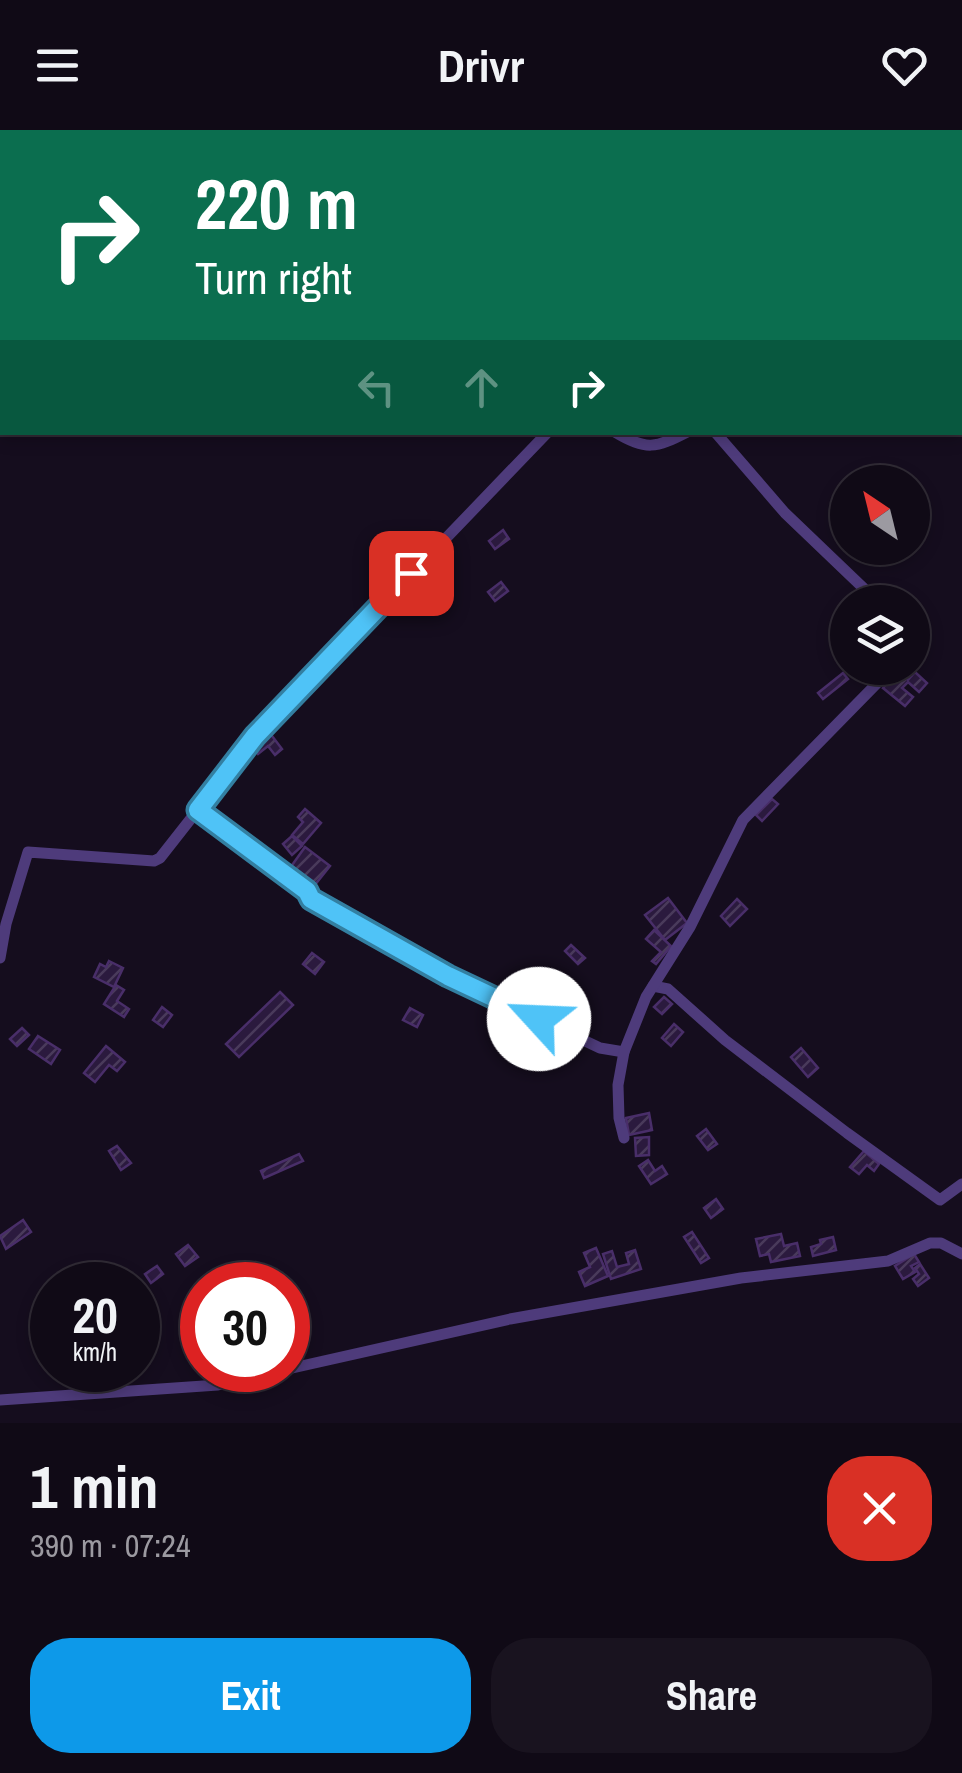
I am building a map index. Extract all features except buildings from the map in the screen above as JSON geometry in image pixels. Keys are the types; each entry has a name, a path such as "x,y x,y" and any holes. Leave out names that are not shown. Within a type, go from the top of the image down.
{"street":[{"path":"0,958 28,852 154,862 160,858 255,736 545,435"},
{"path":"620,435 634,444 659,446 681,435"},
{"path":"719,435 784,513 860,585"},
{"path":"624,1138 618,1085 624,1052 646,997 690,927 743,820 875,685"},
{"path":"198,810 307,891 311,899 448,976 600,1048 624,1052"},
{"path":"653,986 668,989 724,1040 940,1200 962,1184"},
{"path":"310,1365 549,1312 741,1278 888,1261 930,1242 962,1254"},
{"path":"0,1400 180,1388"}],"route":[{"path":"411,573 255,736 198,810 307,891 311,899 448,976 539,1019"}]}
